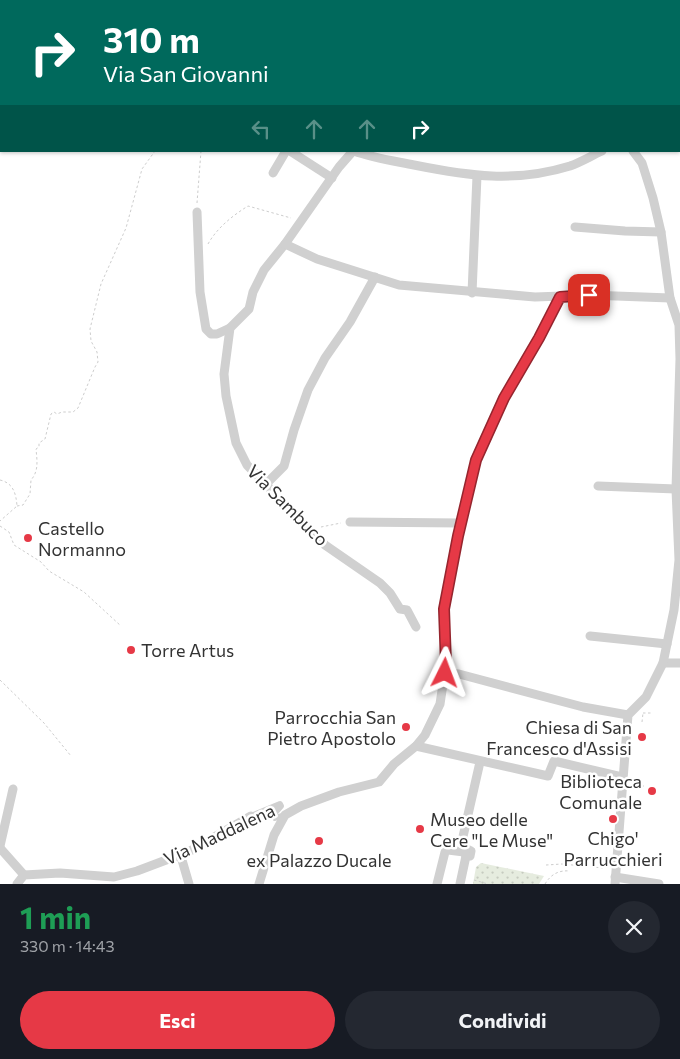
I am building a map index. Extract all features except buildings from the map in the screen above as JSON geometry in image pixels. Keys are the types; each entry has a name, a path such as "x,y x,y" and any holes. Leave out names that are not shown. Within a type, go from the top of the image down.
{"street":[{"path":"273,173 285,152"},
{"path":"292,152 332,178"},
{"path":"197,212 200,292 206,329 211,334 217,334 230,328 249,309 253,292 261,276 352,152"},
{"path":"357,152 477,176 511,177 572,165 600,152"},
{"path":"635,152 642,163 653,198 661,232 670,298 680,325 676,489 680,560 677,610 663,663 646,697 628,715 615,880 659,884"},
{"path":"472,292 477,176"},
{"path":"575,227 661,232"},
{"path":"285,244 317,259 398,285 535,298 589,295 670,298"},
{"path":"266,484 284,466 308,390 325,358 350,322 376,277"},
{"path":"259,884 274,835 285,815 302,806 339,792 379,782 394,764 416,746 425,735 440,704 446,655 444,609 476,460 504,398 539,338 560,297"},
{"name":"Via Sambuco","path":"230,328 224,374 226,396 236,443 247,465 325,545 380,583 390,593 400,608 407,610 416,627"},
{"path":"598,486 676,489"},
{"path":"350,522 461,523"},
{"path":"590,636 667,644"},
{"path":"663,663 680,664"},
{"path":"445,673 459,674 583,706 628,715"},
{"path":"416,746 548,776 554,761 622,782"},
{"path":"460,884 466,853 462,841 480,762"},
{"path":"13,790 0,847 24,875 17,884"},
{"name":"Via Maddalena","path":"24,875 60,873 107,880 190,851 250,816 280,804 281,806 273,815 275,818 285,815"},
{"path":"437,884 445,852 448,850 466,853"},
{"path":"179,855 189,884"}],"path":[{"path":"0,521 17,506 23,505 30,494 31,480 35,476 37,468 36,449 45,438 51,414 54,412 57,414 73,412 82,401 98,362 97,352 91,341 90,329 101,284 126,228 142,169 154,152"},
{"path":"197,212 201,152"},
{"path":"208,243 213,235 237,213 248,206 302,220"},
{"path":"0,480 12,486 16,495 17,506"},
{"path":"310,530 350,522"},
{"path":"0,526 9,532 14,545 41,562 49,571 84,592 122,626"},
{"path":"0,680 44,723 71,756"},
{"path":"643,713 651,713"},
{"path":"622,782 644,786"},
{"path":"546,865 566,864 603,868"},
{"path":"566,864 566,870"},
{"path":"545,884 553,874 561,870 570,870"},
{"path":"474,880 488,884"}],"shaded area":[{"path":"481,863 544,876 539,884 473,884 476,867"}],"place":[{"name":"Castello Normanno","path":"28,538"},
{"name":"Torre Artus","path":"131,650"},
{"name":"Parrocchia San Pietro Apostolo","path":"406,727"},
{"name":"Chiesa di San Francesco d'Assisi","path":"642,737"},
{"name":"Biblioteca Comunale","path":"652,791"},
{"name":"Chigo' Parrucchieri","path":"613,819"},
{"name":"Museo delle Cere \"Le Muse\"","path":"420,829"},
{"name":"ex Palazzo Ducale","path":"319,841"}],"route":[{"path":"445,673 446,636 444,609 458,536 476,460 504,398 539,338 560,297 589,295"}]}
